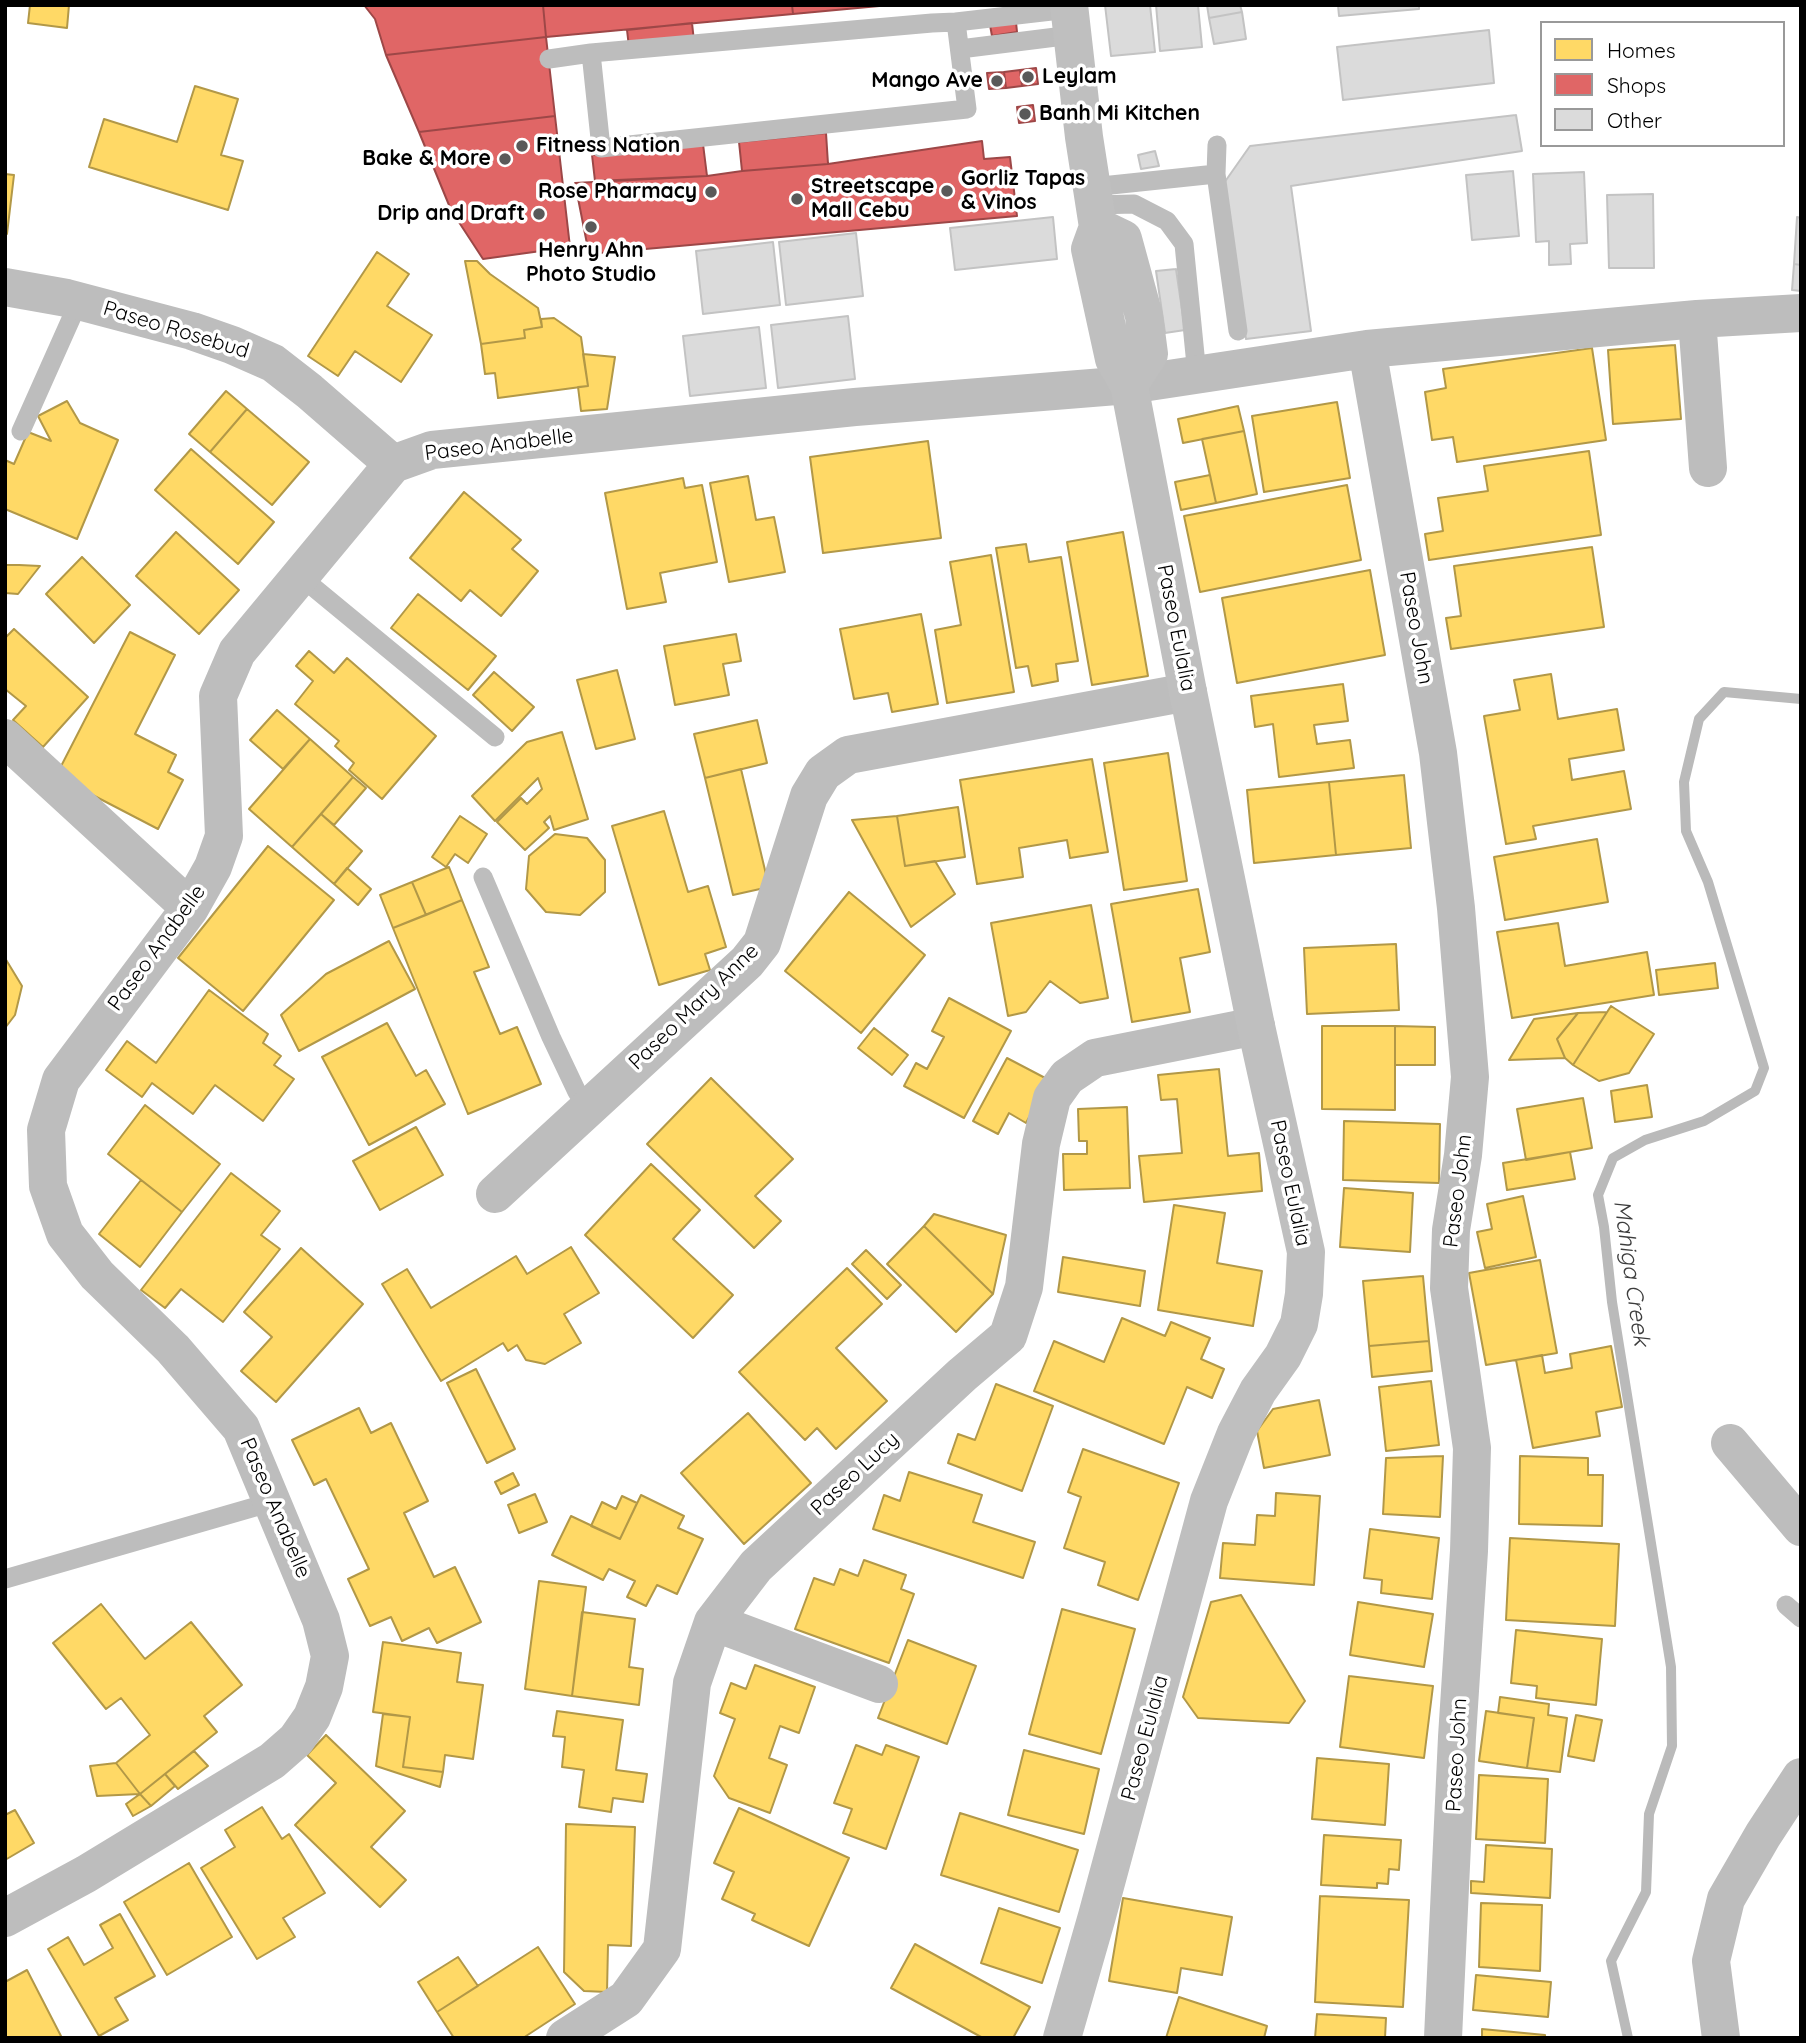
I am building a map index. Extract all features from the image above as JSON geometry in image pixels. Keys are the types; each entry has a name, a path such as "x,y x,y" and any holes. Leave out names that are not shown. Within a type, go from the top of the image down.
{"street":[{"name":"Paseo Eulalia","path":"1062,2038 1209,1501 1236,1433 1258,1391 1283,1356 1299,1324 1306,1252 1256,1026 1129,385 1114,359 1090,249 1095,206 1070,17"},
{"name":"Paseo Rosebud","path":"5,287 79,301 192,331 273,363 393,464"},
{"name":"Paseo Anabelle","path":"5,1918 86,1874 272,1761 296,1740 312,1717 324,1687 330,1656 321,1620 241,1428 173,1349 97,1275 65,1234 48,1186 46,1130 61,1080 190,908 213,867 224,836 218,696 237,652 393,464 432,450 855,407 1129,385 1367,349 1801,313"},
{"path":"1697,320 1708,468"},
{"name":"Paseo John","path":"1367,349 1437,753 1456,908 1470,1077 1463,1155 1451,1230 1449,1288 1472,1448 1443,2038"},
{"name":"Paseo Mary Anne","path":"495,1194 747,962 762,943 809,796 822,773 848,755 1188,692"},
{"path":"5,738 190,908"},
{"name":"Paseo Lucy","path":"565,2038 626,1999 662,1949 692,1683 713,1622 756,1566 962,1375 1008,1336 1024,1287 1041,1144 1052,1098 1067,1077 1095,1058 1256,1026"},
{"path":"1730,1443 1801,1527"},
{"path":"713,1622 879,1685"},
{"path":"1721,2038 1711,1961 1726,1899 1801,1777"}],"lane":[{"path":"549,59 932,23 1070,17"},
{"path":"960,49 1070,17"},
{"path":"591,53 601,148 967,109 956,22"},
{"path":"1217,145 1216,174 1238,331"},
{"path":"1095,206 1216,174"},
{"path":"1095,206 1134,204 1167,221 1184,244 1197,375"},
{"path":"21,430 79,301"},
{"path":"301,577 495,737"},
{"path":"483,877 556,1048 577,1092 589,1106"},
{"path":"5,1579 272,1502"}],"building: Homes":[{"path":"30,5 69,5 67,28 28,23"},
{"path":"195,86 238,99 221,155 243,161 228,210 89,167 104,119 177,142"},
{"path":"5,174 14,175 7,234 5,234"},
{"path":"377,252 409,274 387,306 432,335 401,382 355,351 338,376 308,356"},
{"path":"465,261 477,261 490,274 538,308 542,327 524,330 525,338 481,344"},
{"path":"554,318 581,337 588,386 498,398 495,373 485,374 481,344 525,338 524,330 542,327 541,319"},
{"path":"1675,345 1681,419 1613,424 1608,350"},
{"path":"1592,348 1606,440 1457,462 1453,437 1432,440 1425,392 1446,388 1443,369"},
{"path":"583,354 615,357 607,409 581,411 578,387 588,386"},
{"path":"226,391 247,409 210,452 189,434"},
{"path":"67,401 80,423 118,440 77,539 5,509 5,460 14,464 28,432 51,441 38,416"},
{"path":"1337,402 1350,478 1264,492 1252,416"},
{"path":"1238,406 1244,431 1183,443 1178,419"},
{"path":"247,409 309,462 272,505 210,452"},
{"path":"1244,431 1257,494 1216,503 1202,439"},
{"path":"928,441 941,538 823,553 810,457"},
{"path":"191,449 274,522 238,564 155,490"},
{"path":"1589,451 1601,535 1429,560 1425,534 1443,531 1438,498 1488,491 1484,466"},
{"path":"1210,475 1216,503 1181,510 1175,482"},
{"path":"748,476 756,520 774,517 785,572 729,582 710,483"},
{"path":"683,478 685,488 702,485 717,562 660,573 666,602 627,609 605,493"},
{"path":"1347,485 1361,560 1200,592 1184,516"},
{"path":"464,492 521,540 512,549 538,571 501,616 470,590 461,601 410,558"},
{"path":"176,532 239,590 199,634 136,576"},
{"path":"1123,532 1148,676 1092,685 1067,542"},
{"path":"1026,544 1029,562 1061,557 1078,661 1056,664 1058,681 1032,686 1028,666 1016,668 996,548"},
{"path":"1592,547 1604,627 1451,649 1446,618 1461,616 1454,566"},
{"path":"991,555 1014,692 947,703 935,630 961,625 950,562"},
{"path":"82,557 130,605 94,643 46,594"},
{"path":"5,565 40,566 18,594 5,593"},
{"path":"1370,570 1385,655 1237,683 1222,598"},
{"path":"418,594 496,656 468,690 391,628"},
{"path":"921,614 938,704 892,712 888,693 854,699 840,629"},
{"path":"14,629 88,697 43,747 13,720 26,706 5,689 5,638"},
{"path":"130,632 175,655 135,734 176,755 168,772 183,780 158,829 56,776"},
{"path":"736,634 741,661 723,664 729,695 675,705 664,646"},
{"path":"309,651 334,673 347,658 436,736 382,799 349,770 354,763 335,746 339,741 295,704 313,681 296,666"},
{"path":"617,670 635,739 596,749 577,680"},
{"path":"494,672 534,707 512,731 473,695"},
{"path":"1551,674 1558,719 1617,709 1624,750 1569,759 1572,780 1624,771 1631,809 1533,826 1536,839 1506,844 1484,716 1520,710 1514,680"},
{"path":"1343,684 1348,721 1314,725 1317,744 1350,740 1354,768 1279,777 1273,724 1255,727 1251,696"},
{"path":"277,710 310,739 283,769 250,740"},
{"path":"757,720 767,763 705,778 694,734"},
{"path":"562,732 588,819 554,830 550,816 544,822 549,828 525,850 497,822 521,798 527,804 542,789 538,778 495,821 472,796 527,742"},
{"path":"310,739 353,777 292,847 249,809"},
{"path":"1168,753 1187,881 1124,890 1104,763"},
{"path":"1092,759 1108,852 1070,858 1067,840 1019,848 1023,877 977,884 960,780"},
{"path":"741,769 769,887 733,895 705,778"},
{"path":"1404,775 1411,848 1336,855 1329,782"},
{"path":"353,777 366,788 334,825 321,814"},
{"path":"1329,782 1336,855 1254,863 1247,790"},
{"path":"958,807 965,857 905,866 897,816"},
{"path":"664,811 688,892 708,886 726,947 705,954 710,970 659,985 612,826"},
{"path":"321,814 362,851 334,884 292,847"},
{"path":"460,816 487,834 468,863 455,854 446,867 432,857"},
{"path":"897,816 905,866 935,861 955,894 911,927 852,820"},
{"path":"555,834 587,838 605,860 605,892 580,915 546,912 526,889 529,856"},
{"path":"1597,839 1608,902 1505,920 1494,857"},
{"path":"268,846 334,900 243,1011 178,958"},
{"path":"449,867 462,900 426,915 412,882"},
{"path":"347,868 371,889 358,905 334,884"},
{"path":"412,882 426,915 393,928 380,895"},
{"path":"1198,889 1210,952 1180,958 1190,1012 1132,1022 1111,904"},
{"path":"849,892 925,955 861,1033 785,971"},
{"path":"462,900 489,967 474,972 500,1034 517,1027 541,1084 468,1114 393,928"},
{"path":"1091,905 1108,998 1080,1003 1050,981 1026,1012 1008,1016 991,923"},
{"path":"1558,923 1565,966 1647,952 1654,995 1512,1018 1497,932"},
{"path":"389,941 415,989 299,1051 281,1015 326,974"},
{"path":"1396,944 1399,1010 1307,1014 1304,948"},
{"path":"5,958 22,986 15,1015 5,1028"},
{"path":"1715,963 1718,988 1659,995 1656,970"},
{"path":"209,990 268,1034 263,1043 281,1056 274,1065 294,1079 263,1121 215,1085 193,1114 152,1083 142,1097 106,1070 127,1041 156,1063"},
{"path":"949,998 1011,1031 964,1118 904,1086 916,1063 927,1069 944,1037 932,1031"},
{"path":"1611,1006 1654,1034 1629,1073 1599,1081 1573,1065"},
{"path":"1607,1012 1573,1065 1565,1058 1557,1039 1578,1013"},
{"path":"1578,1013 1557,1039 1565,1058 1509,1060 1534,1019"},
{"path":"387,1023 416,1076 426,1070 445,1104 369,1145 322,1057"},
{"path":"1322,1026 1395,1026 1395,1110 1322,1109"},
{"path":"1395,1026 1435,1027 1435,1065 1395,1065"},
{"path":"874,1028 908,1055 892,1075 858,1048"},
{"path":"1007,1058 1049,1080 1026,1123 1009,1113 998,1134 973,1121"},
{"path":"1219,1069 1228,1156 1259,1153 1262,1191 1144,1202 1139,1156 1182,1153 1177,1099 1161,1100 1158,1075"},
{"path":"711,1078 793,1159 755,1196 781,1221 754,1248 647,1144"},
{"path":"1647,1085 1652,1117 1615,1122 1611,1091"},
{"path":"1583,1098 1592,1148 1526,1160 1517,1109"},
{"path":"145,1105 220,1164 182,1212 108,1154"},
{"path":"1127,1107 1130,1188 1064,1190 1063,1154 1087,1154 1087,1141 1079,1141 1078,1109"},
{"path":"1344,1121 1440,1124 1439,1183 1343,1180"},
{"path":"416,1127 443,1175 380,1210 353,1161"},
{"path":"1570,1152 1575,1179 1507,1190 1503,1163"},
{"path":"651,1164 700,1210 673,1239 733,1295 693,1338 585,1235"},
{"path":"231,1173 280,1211 261,1235 280,1249 223,1322 181,1289 165,1308 141,1290"},
{"path":"141,1180 182,1212 140,1267 99,1234"},
{"path":"1344,1188 1413,1193 1410,1252 1340,1247"},
{"path":"1523,1196 1536,1257 1485,1268 1477,1232 1492,1229 1487,1204"},
{"path":"1174,1205 1225,1213 1217,1263 1262,1271 1253,1326 1158,1310"},
{"path":"934,1214 1006,1235 993,1294 924,1226"},
{"path":"924,1226 993,1294 956,1332 887,1264"},
{"path":"571,1247 599,1293 564,1314 581,1343 545,1364 526,1360 517,1345 508,1351 503,1343 441,1381 382,1284 407,1269 431,1308 516,1256 527,1274"},
{"path":"301,1248 363,1304 276,1402 241,1371 272,1337 244,1312"},
{"path":"866,1250 901,1285 887,1299 852,1264"},
{"path":"1063,1257 1145,1271 1140,1306 1058,1292"},
{"path":"1540,1260 1557,1353 1486,1365 1469,1273"},
{"path":"847,1268 882,1304 836,1348 887,1401 836,1449 817,1428 805,1440 739,1372"},
{"path":"1423,1276 1429,1341 1369,1346 1363,1281"},
{"path":"1122,1318 1165,1336 1171,1322 1210,1338 1201,1359 1224,1369 1212,1398 1187,1387 1164,1444 1034,1391 1054,1341 1104,1362"},
{"path":"1429,1341 1432,1371 1372,1377 1369,1346"},
{"path":"1611,1346 1622,1407 1596,1412 1600,1436 1533,1448 1516,1360 1542,1355 1545,1373 1572,1368 1570,1354"},
{"path":"476,1369 515,1449 487,1463 447,1383"},
{"path":"1431,1381 1439,1445 1386,1451 1379,1387"},
{"path":"996,1384 1053,1406 1022,1491 948,1463 958,1434 975,1440"},
{"path":"1319,1400 1330,1455 1264,1468 1257,1431 1273,1409"},
{"path":"359,1408 371,1433 391,1423 428,1501 404,1513 434,1577 455,1567 481,1622 437,1643 429,1628 402,1641 391,1617 370,1626 348,1579 369,1569 326,1479 314,1485 292,1440"},
{"path":"748,1413 811,1483 744,1544 681,1473"},
{"path":"1083,1449 1179,1483 1138,1600 1098,1585 1105,1562 1064,1548 1081,1497 1068,1492"},
{"path":"1443,1456 1440,1517 1383,1514 1386,1458"},
{"path":"1520,1456 1588,1458 1588,1475 1603,1475 1602,1526 1519,1524"},
{"path":"909,1472 982,1495 973,1522 1035,1542 1023,1578 873,1529 884,1495 900,1501"},
{"path":"513,1473 519,1485 501,1494 495,1482"},
{"path":"1276,1493 1320,1496 1314,1585 1220,1578 1223,1543 1255,1545 1257,1515 1275,1516"},
{"path":"535,1494 547,1522 519,1533 508,1505"},
{"path":"641,1495 684,1516 678,1528 703,1539 677,1594 657,1585 646,1606 627,1597 635,1581 609,1569 603,1580 552,1555 571,1516 620,1539"},
{"path":"622,1496 637,1503 620,1539 591,1526 602,1502 616,1509"},
{"path":"1370,1529 1439,1538 1432,1599 1381,1593 1382,1580 1364,1578"},
{"path":"1510,1538 1619,1544 1615,1626 1506,1620"},
{"path":"864,1560 906,1575 901,1589 914,1594 889,1663 795,1629 814,1578 834,1585 840,1569 858,1576"},
{"path":"539,1581 586,1587 572,1696 525,1689"},
{"path":"1241,1595 1305,1701 1289,1723 1198,1718 1183,1697 1211,1602"},
{"path":"1358,1602 1433,1614 1424,1667 1350,1655"},
{"path":"101,1604 145,1659 191,1622 242,1685 204,1716 217,1732 140,1794 116,1763 150,1735 121,1698 106,1709 53,1643"},
{"path":"1062,1609 1135,1629 1101,1754 1029,1734"},
{"path":"582,1612 635,1619 629,1667 643,1669 639,1705 572,1696"},
{"path":"1516,1630 1602,1639 1596,1705 1536,1698 1537,1686 1511,1683"},
{"path":"908,1640 976,1666 947,1744 878,1718"},
{"path":"383,1642 461,1653 457,1682 483,1685 473,1759 445,1755 443,1772 403,1767 410,1717 373,1712"},
{"path":"755,1665 815,1687 799,1733 780,1726 769,1758 787,1765 770,1813 729,1798 714,1776 735,1719 720,1713 731,1683 746,1689"},
{"path":"1349,1676 1433,1686 1424,1758 1340,1747"},
{"path":"1500,1697 1549,1704 1548,1715 1567,1718 1560,1772 1527,1768 1534,1718 1498,1713"},
{"path":"557,1711 623,1720 616,1770 647,1774 643,1802 613,1798 611,1812 579,1807 584,1770 562,1767 565,1737 553,1736"},
{"path":"1486,1711 1534,1718 1527,1768 1479,1761"},
{"path":"383,1714 410,1717 403,1767 443,1772 440,1787 376,1766"},
{"path":"1576,1715 1602,1720 1594,1761 1568,1756"},
{"path":"326,1735 405,1811 371,1847 406,1880 380,1907 295,1825 336,1783 307,1755"},
{"path":"856,1745 882,1755 886,1745 919,1757 886,1849 843,1833 852,1809 834,1803"},
{"path":"1024,1750 1099,1769 1084,1834 1008,1815"},
{"path":"194,1751 208,1766 178,1789 165,1774"},
{"path":"1317,1758 1389,1764 1385,1825 1312,1819"},
{"path":"116,1763 140,1794 97,1796 90,1766"},
{"path":"165,1774 175,1786 151,1806 140,1794"},
{"path":"1479,1775 1548,1779 1545,1843 1476,1839"},
{"path":"140,1794 151,1806 133,1816 126,1804"},
{"path":"262,1807 282,1839 289,1834 325,1893 283,1918 295,1937 257,1959 201,1868 235,1847 225,1830"},
{"path":"739,1808 849,1858 809,1946 752,1920 755,1914 722,1899 734,1872 714,1863"},
{"path":"15,1810 34,1843 5,1860 5,1815"},
{"path":"960,1813 1078,1850 1059,1912 941,1875"},
{"path":"566,1824 635,1827 631,1946 608,1945 607,1992 584,1991 564,1972"},
{"path":"1324,1835 1401,1840 1399,1870 1389,1869 1388,1884 1377,1883 1377,1888 1321,1885"},
{"path":"1486,1845 1552,1849 1550,1898 1471,1893 1471,1881 1484,1882"},
{"path":"189,1863 232,1937 167,1975 124,1902"},
{"path":"1320,1896 1409,1900 1403,2007 1315,2002"},
{"path":"1123,1898 1232,1917 1222,1975 1181,1968 1177,1993 1109,1981"},
{"path":"1481,1903 1542,1905 1540,1971 1479,1967"},
{"path":"999,1908 1060,1928 1042,1983 981,1963"},
{"path":"120,1914 155,1976 115,1998 128,2020 99,2036 48,1949 68,1937 84,1965 113,1948 100,1925"},
{"path":"915,1944 1030,2007 1013,2038 983,2038 891,1988"},
{"path":"538,1947 575,2004 523,2038 454,2038 437,2012"},
{"path":"458,1957 478,1986 437,2012 418,1982"},
{"path":"27,1970 62,2038 5,2038 5,1982"},
{"path":"1476,1975 1551,1982 1548,2017 1473,2010"},
{"path":"1179,1997 1267,2026 1264,2038 1166,2038"},
{"path":"1317,2014 1386,2018 1385,2038 1315,2038"},
{"path":"1482,2029 1545,2035 1545,2038 1482,2038"}],"building: Shops":[{"path":"364,5 543,5 546,37 386,55 375,19"},
{"path":"543,5 792,5 793,14 546,37"},
{"path":"792,5 890,5 793,14"},
{"path":"1016,22 1017,32 992,36 990,25"},
{"path":"692,23 694,41 629,47 627,30"},
{"path":"546,37 555,116 419,132 386,55"},
{"path":"1036,68 1038,84 1022,86 1020,70"},
{"path":"1020,70 1022,86 1006,88 1004,72"},
{"path":"1004,72 1006,88 989,89 987,73"},
{"path":"1033,105 1035,121 1019,123 1017,107"},
{"path":"555,116 570,247 483,259 451,210 419,132"},
{"path":"826,133 828,164 742,171 739,142"},
{"name":"Streetscape Mall Cebu","path":"982,141 984,159 1010,157 1017,216 589,254 575,183 707,176 828,164"},
{"path":"703,144 707,176 595,181 592,155"}],"building: Other":[{"path":"1105,5 1150,5 1155,52 1111,56"},
{"path":"1156,5 1198,5 1202,47 1160,51"},
{"path":"1207,5 1240,5 1242,12 1209,18"},
{"path":"1338,5 1419,5 1419,9 1339,16"},
{"path":"1242,12 1246,39 1214,44 1209,18"},
{"path":"1489,30 1494,83 1343,100 1337,47"},
{"path":"1516,115 1522,151 1291,186 1311,331 1246,339 1224,183 1250,146"},
{"path":"1155,151 1159,166 1141,169 1138,155"},
{"path":"1513,171 1519,236 1472,240 1466,175"},
{"path":"1584,172 1587,243 1570,244 1571,264 1549,265 1549,241 1536,242 1533,174"},
{"path":"1653,194 1654,268 1609,268 1607,195"},
{"path":"1053,217 1057,259 955,270 950,228"},
{"path":"1797,217 1801,218 1801,265 1794,264"},
{"path":"856,233 863,296 786,305 779,242"},
{"path":"773,242 780,305 703,314 696,251"},
{"path":"1794,264 1801,265 1801,291 1792,290"},
{"path":"1176,269 1185,330 1165,333 1156,271"},
{"path":"848,316 855,379 778,388 771,325"},
{"path":"759,327 766,388 690,396 683,336"}],"waterway":[{"name":"Mahiga Creek","path":"1628,2038 1611,1961 1646,1892 1649,1814 1672,1746 1671,1667 1612,1302 1598,1195 1613,1158 1645,1140 1704,1121 1755,1091 1764,1068 1708,882 1686,831 1684,782 1699,719 1724,692 1801,699"}],"place":[{"name":"Leylam","path":"1028,77"},
{"name":"Mango Ave","path":"997,81"},
{"name":"Banh Mi Kitchen","path":"1025,114"},
{"name":"Fitness Nation","path":"522,146"},
{"name":"Bake & More","path":"505,159"},
{"name":"Gorliz Tapas & Vinos","path":"947,191"},
{"name":"Rose Pharmacy","path":"711,192"},
{"name":"Streetscape Mall Cebu","path":"797,199"},
{"name":"Drip and Draft","path":"539,214"},
{"name":"Henry Ahn Photo Studio","path":"591,227"}]}
